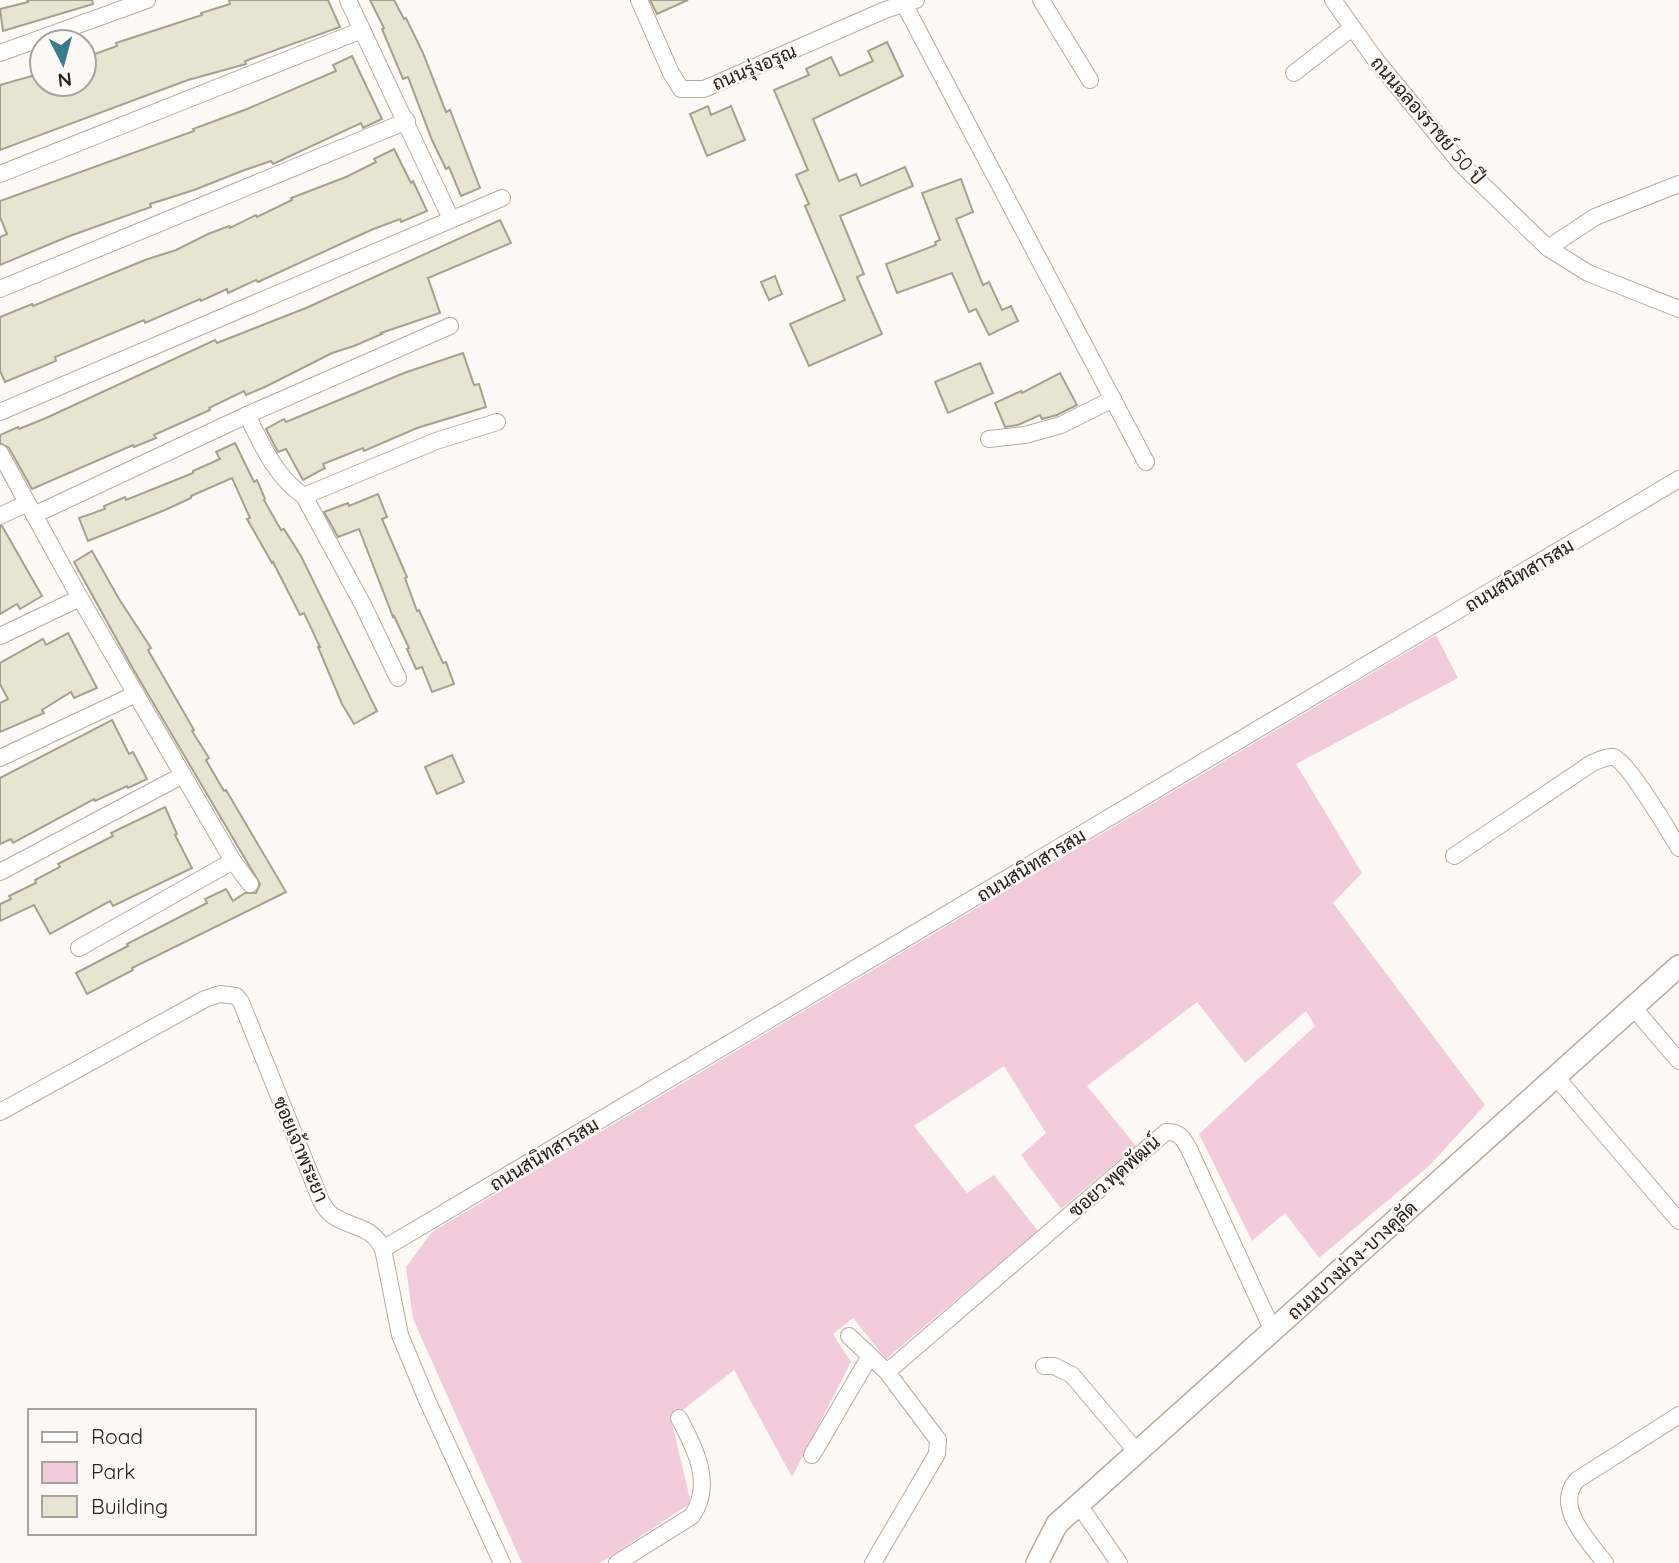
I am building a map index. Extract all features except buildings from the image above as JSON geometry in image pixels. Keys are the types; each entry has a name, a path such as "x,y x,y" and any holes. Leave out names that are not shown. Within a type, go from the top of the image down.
{"street":[{"path":"0,53 147,0"},
{"path":"348,0 451,219"},
{"name":"ถนนรุ่งอรุณ","path":"639,0 671,73 681,89 689,90 704,89 907,2"},
{"path":"1041,0 1090,80"},
{"name":"ถนนฉลองราชย์ 50 ปี","path":"1333,0 1375,59 1462,165 1548,248 1588,273 1679,309"},
{"path":"907,2 1146,462"},
{"path":"1294,73 1352,28"},
{"path":"0,174 362,30"},
{"path":"0,289 407,121"},
{"path":"1548,248 1595,217 1679,184"},
{"path":"0,412 502,198"},
{"path":"0,516 30,510 450,326"},
{"path":"989,439 1025,435 1061,425 1113,399"},
{"path":"247,415 278,469 296,491 304,496 363,605 398,678"},
{"path":"304,496 436,441 497,422"},
{"path":"0,453 80,598 233,861 250,884"},
{"name":"ถนนสนิทสารสม","path":"383,1249 1679,479"},
{"path":"0,636 80,598"},
{"path":"0,758 136,694"},
{"path":"1454,856 1592,763 1605,757 1614,757 1627,768 1679,848"},
{"path":"0,872 183,775"},
{"path":"79,948 233,861"},
{"name":"ถนนบางม่วง-บางคูลัด","path":"1037,1563 1057,1524 1679,966"},
{"name":"ซอยเจ้าพระยา","path":"0,1112 205,999 220,994 236,996 241,1002 321,1201 331,1214 368,1231 378,1239 383,1249"},
{"path":"1632,1006 1679,1061"},
{"path":"1556,1077 1679,1220"},
{"name":"ซอยว.พุดพัฒน์","path":"887,1372 1166,1132 1175,1132 1182,1137 1189,1149 1273,1331"},
{"path":"383,1249 400,1335 502,1563"},
{"path":"849,1336 887,1372 939,1440 937,1454 873,1563"},
{"path":"812,1455 870,1356"},
{"path":"1044,1366 1054,1366 1072,1375 1137,1452"},
{"path":"1605,1563 1569,1509 1567,1497 1570,1487 1577,1479 1679,1415"},
{"path":"617,1563 692,1516 699,1506 702,1491 701,1471 695,1448 679,1418"},
{"path":"1079,1505 1119,1563"}],"green space":[{"path":"1436,635 1458,678 1296,764 1362,873 1333,903 1485,1105 1430,1165 1319,1258 1285,1213 1252,1241 1199,1134 1315,1026 1306,1011 1245,1063 1197,1002 1087,1086 1136,1146 1061,1209 1021,1155 1046,1133 1004,1066 914,1126 967,1193 994,1175 1038,1231 886,1359 853,1318 833,1334 851,1362 792,1477 734,1370 671,1419 691,1503 600,1563 522,1563 413,1319 406,1267 432,1232"}]}
